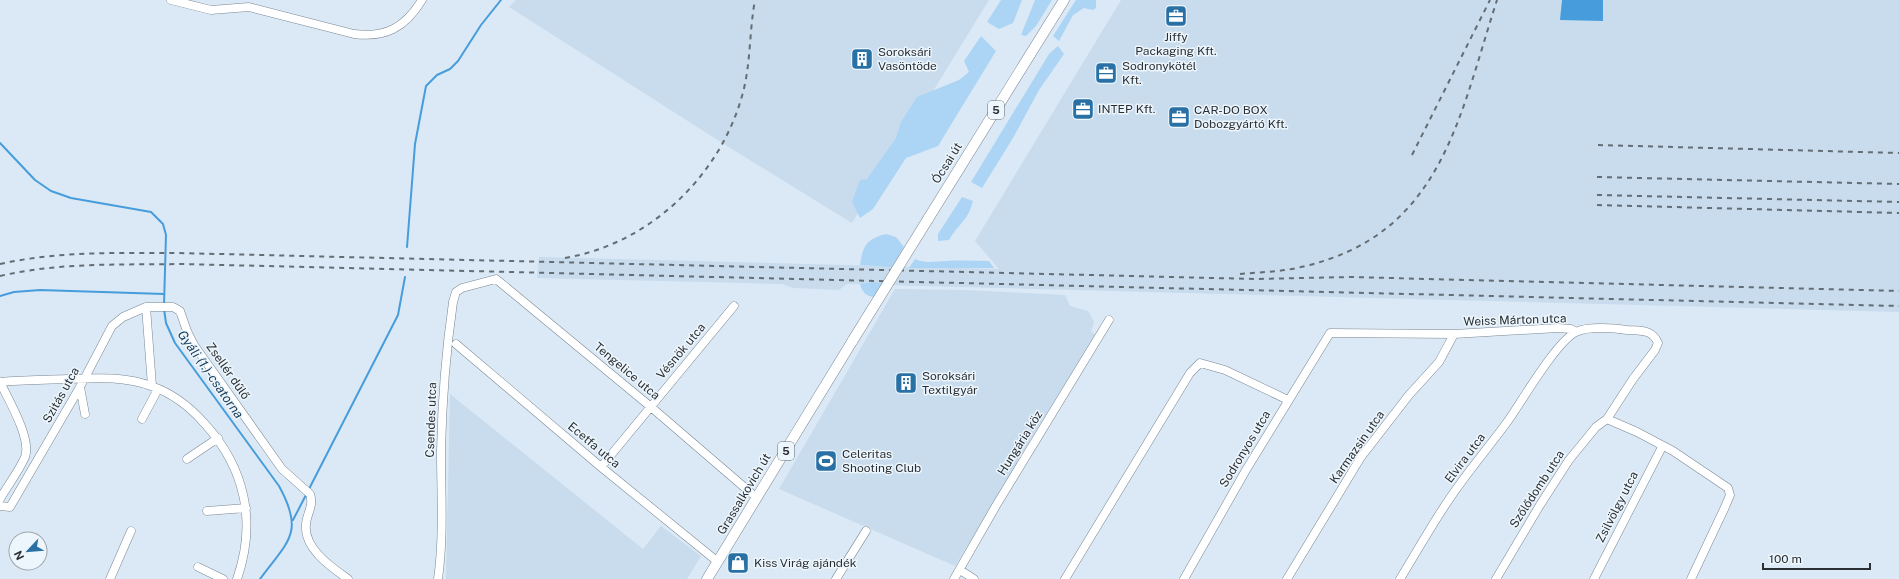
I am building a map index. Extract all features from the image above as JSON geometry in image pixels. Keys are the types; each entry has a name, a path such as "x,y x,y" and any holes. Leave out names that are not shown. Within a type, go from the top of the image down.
{"main road":[{"name":"Ócsai út","path":"853,340 1064,0"},
{"name":"Grassalkovich út","path":"707,579 853,340"}],"street":[{"path":"171,0 211,10 249,7 354,34 371,36 390,32 406,20 422,0"},
{"name":"Tengelice utca","path":"483,283 496,279 651,407 751,493"},
{"name":"Csendes utca","path":"438,579 441,539 443,400 446,350 453,302 456,292 462,288 483,283"},
{"name":"Vésnök utca","path":"601,467 734,306"},
{"path":"142,420 155,387 146,307"},
{"name":"Szitás utca","path":"0,506 10,507 80,387 112,326 123,317 146,307 173,307"},
{"name":"Zsellér dűlő","path":"173,307 180,311 186,331 194,345 282,469 310,494 312,500 311,508 306,523 308,536 312,547 339,577 348,579"},
{"name":"Hungária köz","path":"954,579 997,504 1109,320"},
{"name":"Weiss Márton utca","path":"1330,333 1454,334 1558,328 1571,329 1576,332 1602,329 1651,333 1658,343 1655,350 1633,379 1607,419"},
{"name":"Elvira utca","path":"1400,579 1448,500 1508,420 1554,353 1576,332"},
{"name":"Sodronyos utca","path":"1184,579 1288,400 1330,333"},
{"name":"Karmazsin utca","path":"1287,579 1361,457 1409,395 1439,362 1454,334"},
{"name":"Ecetfa utca","path":"456,344 601,467 718,562"},
{"path":"1064,579 1190,373 1200,363 1225,370 1288,400"},
{"path":"0,499 25,456 27,446 23,433 0,382 110,377 155,387 193,410 218,438 230,457 239,476 246,508 248,526 237,579"},
{"path":"80,387 85,414"},
{"path":"1607,419 1637,432 1662,447 1673,451 1728,488 1730,494 1725,507 1691,579"},
{"name":"Szőlődomb utca","path":"1496,579 1569,460 1596,427 1607,419"},
{"path":"188,458 218,438"},
{"name":"Zsilvölgy utca","path":"1594,579 1662,447"},
{"path":"207,511 246,508"},
{"path":"110,579 131,531"},
{"path":"836,579 866,531"},
{"path":"198,567 223,579"},
{"path":"960,570 974,579"}],"shaded area":[{"path":"516,0 989,0 852,223 727,146 509,7"},
{"path":"1001,0 1022,0 1013,23 999,29 987,22"},
{"path":"1035,0 1052,0 1036,26 1026,36 1021,35"},
{"path":"1076,0 1096,0 1096,8 1093,10 1084,8 1073,15 1059,41 1053,36"},
{"path":"1121,0 1899,0 1899,312 847,284 839,290 793,288 782,284 537,278 539,257 999,269 975,241"},
{"path":"981,36 996,51 938,146 906,158 873,209 860,218 852,202 860,180 867,179 896,138 901,122 917,97 959,80 969,72 964,61"},
{"path":"1058,46 1064,54 1039,90 1013,138 982,188 971,182 1049,54"},
{"path":"962,197 973,201 966,218 949,240 938,241 938,234"},
{"path":"886,234 896,237 904,247 892,267 860,265 864,248 867,244 874,238"},
{"path":"915,259 927,262 989,261 994,268 909,268"},
{"path":"874,282 883,283 874,297 865,293 860,284"},
{"path":"895,289 966,290 1065,295 1070,306 1088,311 1094,322 1091,332 1097,335 955,566 779,489"},
{"path":"450,394 643,549 661,526 701,556 687,579 446,579"}],"water":[{"path":"1562,0 1603,0 1603,21 1560,20"}],"waterway":[{"path":"407,247 415,144 426,86 437,75 450,69 458,61 481,25 501,0"},
{"name":"Gyáli (1.)-csatorna","path":"0,143 35,180 51,191 71,198 151,212 163,224 166,235 164,305"},
{"path":"309,489 398,315 405,277"},
{"path":"0,296 14,292 40,290 164,294"},
{"name":"Gyáli (1.)-csatorna","path":"164,309 166,323 175,343 279,486 287,502 291,515 292,526 290,536 260,579"},
{"path":"293,520 307,493"}],"railway":[{"path":"565,258 595,250 624,238 651,222 676,202 698,180 716,154 731,126 742,96 747,72 755,0"},
{"path":"1412,155 1490,0"},
{"path":"1240,274 1293,269 1348,251 1386,229 1415,200 1438,166 1455,128 1470,87 1497,0"},
{"path":"1598,145 1899,153"},
{"path":"1597,177 1899,184"},
{"path":"1597,195 1899,202"},
{"path":"1597,205 1899,213"},
{"path":"0,264 66,255 178,253 1255,279 1350,277 1899,291"},
{"path":"0,276 45,268 68,266 183,264 1899,306"}],"place":[{"name":"Jiffy Packaging Kft.","path":"1176,16"},
{"name":"Soroksári Vasöntöde","path":"862,59"},
{"name":"Sodronykötél Kft.","path":"1106,73"},
{"name":"INTEP Kft.","path":"1083,109"},
{"name":"CAR-DO BOX Dobozgyártó Kft.","path":"1179,117"},
{"name":"Soroksári Textilgyár","path":"906,383"},
{"name":"Celeritas Shooting Club","path":"826,461"},
{"name":"Kiss Virág ajándék","path":"738,563"}]}
